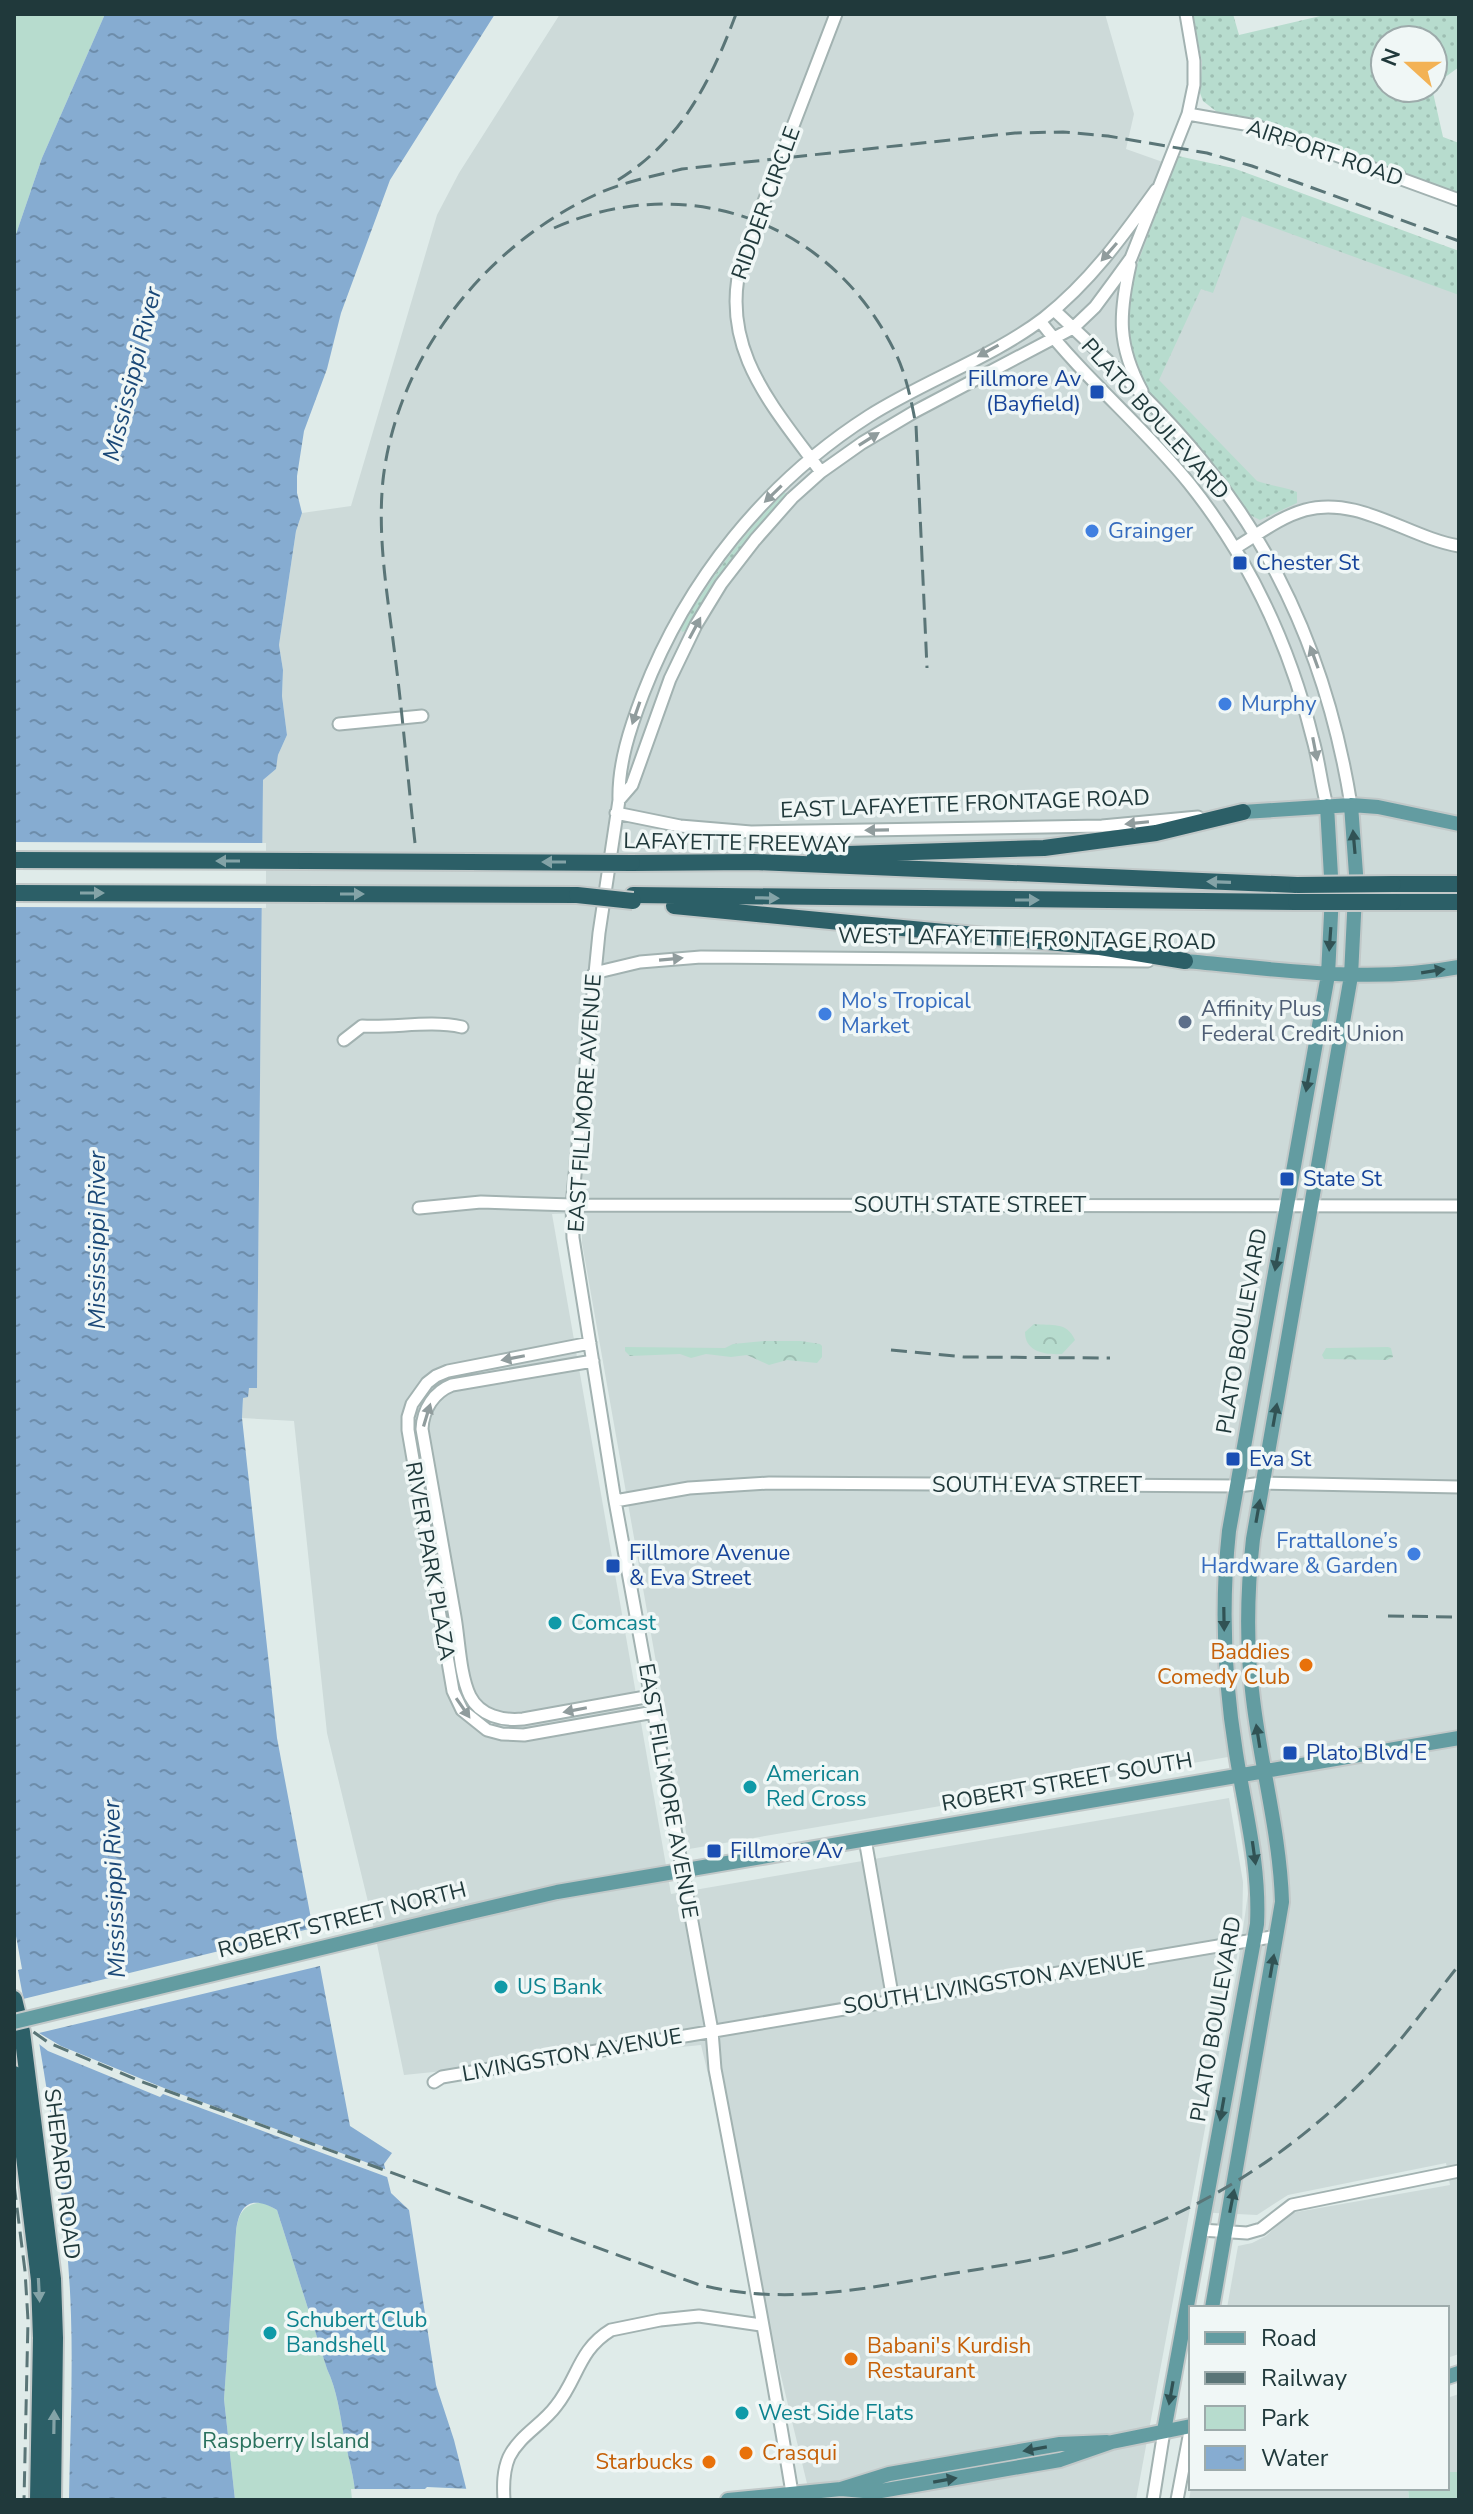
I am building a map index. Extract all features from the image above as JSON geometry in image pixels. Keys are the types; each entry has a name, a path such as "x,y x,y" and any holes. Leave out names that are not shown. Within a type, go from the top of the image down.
{"highway":[{"path":"754,862 816,855 1044,848 1156,833 1243,812"},
{"name":"LAFAYETTE FREEWAY","path":"14,860 754,862 1297,893 1399,902 1459,902"},
{"name":"LAFAYETTE FREEWAY","path":"633,898 1297,893 1459,882"},
{"path":"14,893 577,895 633,898 1100,947 1185,961"},
{"path":"1399,902 1459,909"},
{"name":"SHEPARD ROAD","path":"14,1999 22,2032 53,2279 53,2500"},
{"name":"SHEPARD ROAD","path":"14,2074 39,2280 38,2500"}],"main road":[{"name":"EAST LAFAYETTE FRONTAGE ROAD","path":"1243,812 1351,805 1378,807 1459,824"},
{"name":"PLATO BOULEVARD","path":"1212,2306 1282,1902 1251,1685 1248,1597 1253,1540 1351,976 1356,874 1351,805"},
{"name":"PLATO BOULEVARD","path":"1164,2431 1255,1940 1257,1879 1225,1668 1224,1604 1229,1531 1328,975 1332,894 1327,806"},
{"name":"WEST LAFAYETTE FRONTAGE ROAD","path":"1185,961 1351,976 1425,973 1459,967"},
{"name":"ROBERT STREET SOUTH","path":"682,1870 1459,1738"},
{"name":"ROBERT STREET NORTH","path":"14,2022 535,1896 682,1870"},
{"path":"728,2500 841,2489 875,2492 1035,2465 1078,2455 1112,2442 1189,2426"}],"street":[{"name":"RIDDER CIRCLE","path":"821,472 750,367 737,332 734,310 743,256 836,14"},
{"path":"1149,402 1132,371 1121,332 1122,306 1131,258 1188,114 1194,85 1194,61 1186,14"},
{"name":"AIRPORT ROAD","path":"1188,114 1256,126 1459,200"},
{"name":"EAST FILLMORE AVENUE","path":"793,2496 615,1501 573,1238 572,1205 594,973 618,783 637,710 674,625 700,581 761,506 811,459 877,411 1040,321 1054,310 1108,254 1156,190"},
{"name":"EAST FILLMORE AVENUE","path":"617,806 632,785 670,679 696,625 721,584 792,498 821,472 862,443 1073,328 1103,298 1131,258"},
{"name":"PLATO BOULEVARD","path":"1054,310 1149,402 1204,462 1256,536 1289,596 1315,659 1332,713 1351,805"},
{"name":"PLATO BOULEVARD","path":"1040,321 1188,482 1235,548 1290,659 1314,743 1327,806"},
{"path":"1235,548 1294,514 1307,509 1331,507 1355,511 1459,546"},
{"path":"339,724 422,716"},
{"name":"EAST LAFAYETTE FRONTAGE ROAD","path":"617,806 680,826 751,832 1102,826 1243,812"},
{"name":"WEST LAFAYETTE FRONTAGE ROAD","path":"594,973 640,962 701,957 1185,961"},
{"path":"344,1040 362,1026 386,1028 440,1022 462,1027"},
{"name":"SOUTH STATE STREET","path":"419,1208 481,1202 572,1205 1459,1206"},
{"name":"RIVER PARK PLAZA","path":"590,1343 448,1371 427,1383 412,1404 408,1430 448,1666 456,1702 462,1710 487,1730 502,1734 524,1735 654,1712"},
{"name":"RIVER PARK PLAZA","path":"593,1361 452,1385 437,1393 425,1410 422,1429 461,1653 470,1695 480,1708 504,1720 523,1719 651,1696"},
{"name":"SOUTH EVA STREET","path":"615,1501 689,1488 769,1483 1238,1486 1263,1483 1459,1487"},
{"path":"865,1839 893,2000"},
{"name":"SOUTH LIVINGSTON AVENUE","path":"712,2031 1277,1936"},
{"name":"LIVINGSTON AVENUE","path":"434,2082 442,2077 712,2031"},
{"path":"1201,2230 1255,2232 1292,2205 1459,2171"},
{"path":"504,2500 503,2480 511,2452 557,2405 578,2363 611,2330 699,2316 761,2325"},
{"path":"1153,2500 1164,2431"},
{"path":"1177,2500 1189,2437"}],"shaded area":[{"path":"560,14 1105,14 1134,114 1126,149 1459,267 1459,2354 1449,2357 1449,2306 1227,2306 1238,2246 1266,2236 1291,2213 1450,2185 1446,2163 1288,2195 1257,2215 1195,2212 1239,1958 1249,1886 1228,1757 689,1849 582,1243 582,1213 552,1214 671,1894 1229,1798 1243,1882 1242,1929 1136,2500 811,2500 701,2045 404,2075 370,1910 327,1733 294,1421 242,1418 243,1397 249,1388 257,1387 263,780 276,769 278,755 287,735 279,645 296,531 302,513 351,506 437,215 459,173"},
{"path":"1459,2394 1459,2472 1449,2472 1449,2397"},
{"path":"1191,2490 1408,2490 1409,2500 1189,2500"}],"green space":[{"path":"14,14 105,14 42,158 14,240"},
{"path":"1192,14 1233,14 1239,35 1329,14 1459,14 1459,67 1449,74 1449,24 1369,24 1369,104 1436,104 1443,137 1459,143 1459,193 1252,118 1217,112 1203,101 1200,93 1202,62"},
{"path":"1178,156 1233,168 1459,251 1459,295 1242,216 1213,293 1201,289 1159,380 1257,481 1297,492 1297,503 1260,520 1248,514 1217,472 1153,401 1142,385 1130,356 1125,313 1132,278"},
{"path":"784,493 788,497 732,561 682,632 715,575"},
{"path":"1034,1324 1063,1327 1075,1340 1062,1354 1037,1351 1028,1344 1025,1332"},
{"path":"765,1341 820,1344 822,1357 817,1363 787,1360 769,1365 747,1355 706,1354 691,1358 680,1354 630,1356 625,1351 625,1347 725,1348 733,1344"},
{"path":"1388,1347 1393,1357 1387,1360 1324,1359 1322,1355 1326,1348"},
{"name":"Raspberry Island","path":"263,2202 277,2210 333,2385 356,2500 235,2500 224,2399 236,2232 243,2211"},
{"path":"1449,2472 1459,2472 1459,2500 1409,2500 1408,2490 1449,2490"}],"water":[{"name":"Mississippi River","path":"105,14 495,14 390,180 341,313 327,369 304,431 297,476 302,513 296,531 279,645 287,735 278,755 276,769 263,780 257,1388 249,1388 248,1397 243,1398 242,1418 277,1738 350,2126 392,2153 384,2164 391,2193 409,2210 436,2385 468,2496 356,2500 336,2394 277,2210 253,2203 243,2209 236,2232 224,2399 235,2500 69,2500 72,2339 66,2238 33,2006 25,2007 14,1925 14,240 42,158"}],"pier":[{"path":"14,842 266,843 266,908 14,907"},
{"path":"317,1927 324,1965 39,2033 61,2046 164,2088 390,2171 387,2177 163,2094 160,2097 48,2051 35,2041 30,2010 25,2011 19,2000"},
{"path":"351,2489 471,2489 472,2500 352,2500"}],"railway":[{"path":"618,180 660,147 691,108 716,63 736,14"},
{"path":"415,843 382,546 383,480 392,435 406,391 427,349 453,311 483,276 517,244 555,217 606,190 682,169 1015,133 1063,132 1108,136 1207,153 1252,166 1459,241"},
{"path":"554,228 604,211 653,204 702,207 749,218 793,239 832,268 866,305 898,359 916,425 927,668"},
{"path":"891,1350 964,1357 1110,1358"},
{"path":"1388,1616 1459,1617"},
{"path":"14,2018 49,2043 140,2081 697,2284 757,2294 817,2294 877,2287 1037,2259 1097,2244 1179,2213 1255,2169 1325,2116 1387,2055 1459,1965"},
{"path":"14,2184 28,2320 24,2500"}],"place":[{"name":"Fillmore Av (Bayfield)","path":"1097,392"},
{"name":"Grainger","path":"1092,531"},
{"name":"Chester St","path":"1240,563"},
{"name":"Murphy","path":"1225,704"},
{"name":"Mo's Tropical Market","path":"825,1014"},
{"name":"Affinity Plus Federal Credit Union","path":"1185,1022"},
{"name":"State St","path":"1287,1179"},
{"name":"Eva St","path":"1233,1459"},
{"name":"Frattallone’s Hardware & Garden","path":"1414,1554"},
{"name":"Fillmore Avenue & Eva Street","path":"613,1566"},
{"name":"Comcast","path":"555,1623"},
{"name":"Baddies Comedy Club","path":"1306,1665"},
{"name":"Plato Blvd E","path":"1290,1753"},
{"name":"American Red Cross","path":"750,1787"},
{"name":"Fillmore Av","path":"714,1851"},
{"name":"US Bank","path":"501,1987"},
{"name":"Schubert Club Bandshell","path":"270,2333"},
{"name":"Babani's Kurdish Restaurant","path":"851,2359"},
{"name":"West Side Flats","path":"742,2413"},
{"name":"Crasqui","path":"746,2453"},
{"name":"Starbucks","path":"709,2462"}]}
